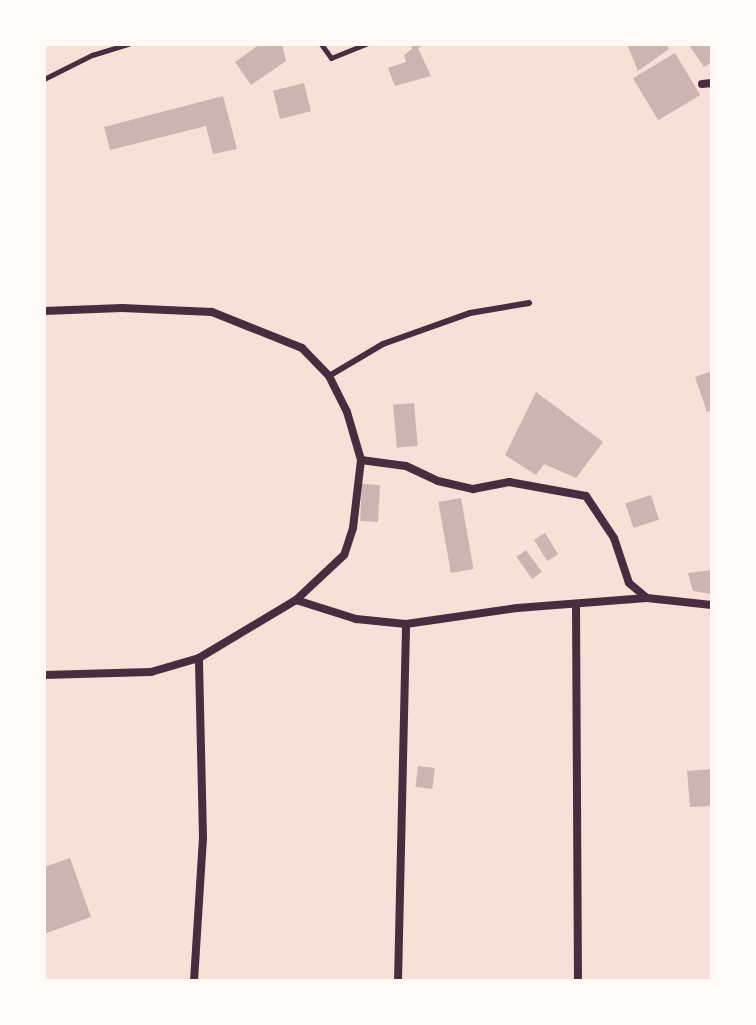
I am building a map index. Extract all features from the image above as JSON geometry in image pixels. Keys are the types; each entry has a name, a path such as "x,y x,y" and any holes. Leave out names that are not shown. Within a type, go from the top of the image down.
{"street":[{"path":"44,311 122,308 212,312 302,348 329,376 347,412 361,460 353,528 344,555 296,600 199,658 151,672 44,675"},
{"path":"361,460 406,466 438,481 473,489 509,482 586,496 614,538 629,583 647,598"},
{"path":"296,600 356,619 406,624 517,608 647,598 712,605"},
{"path":"576,605 578,981"},
{"path":"398,981 406,624"},
{"path":"194,981 203,838 199,658"}],"lane":[{"path":"329,376 383,344 470,313 529,303"}],"path":[{"path":"44,79 92,55 128,44"},
{"path":"321,44 331,58 366,44"}],"building":[{"path":"260,44 282,44 286,61 251,85 235,62"},
{"path":"411,44 425,44 418,48 431,76 395,86 388,68 406,62 404,55 412,49"},
{"path":"627,44 666,44 669,49 638,71"},
{"path":"688,44 712,44 712,62 704,67"},
{"path":"675,53 700,95 658,120 633,78"},
{"path":"304,83 311,111 280,119 273,91"},
{"path":"223,96 237,149 213,154 206,126 110,150 104,127"},
{"path":"712,371 712,410 707,412 695,377"},
{"path":"536,392 603,442 576,478 544,464 536,475 505,455"},
{"path":"414,403 418,446 397,448 393,405"},
{"path":"362,484 380,485 378,522 360,521"},
{"path":"651,495 659,520 633,528 625,503"},
{"path":"461,498 474,569 451,573 438,502"},
{"path":"545,533 558,554 547,561 534,540"},
{"path":"526,550 542,572 532,579 516,557"},
{"path":"712,570 712,594 693,591 688,573"},
{"path":"418,766 435,768 432,789 415,787"},
{"path":"712,769 712,806 690,807 687,771"},
{"path":"70,858 91,917 44,934 44,867"}]}
